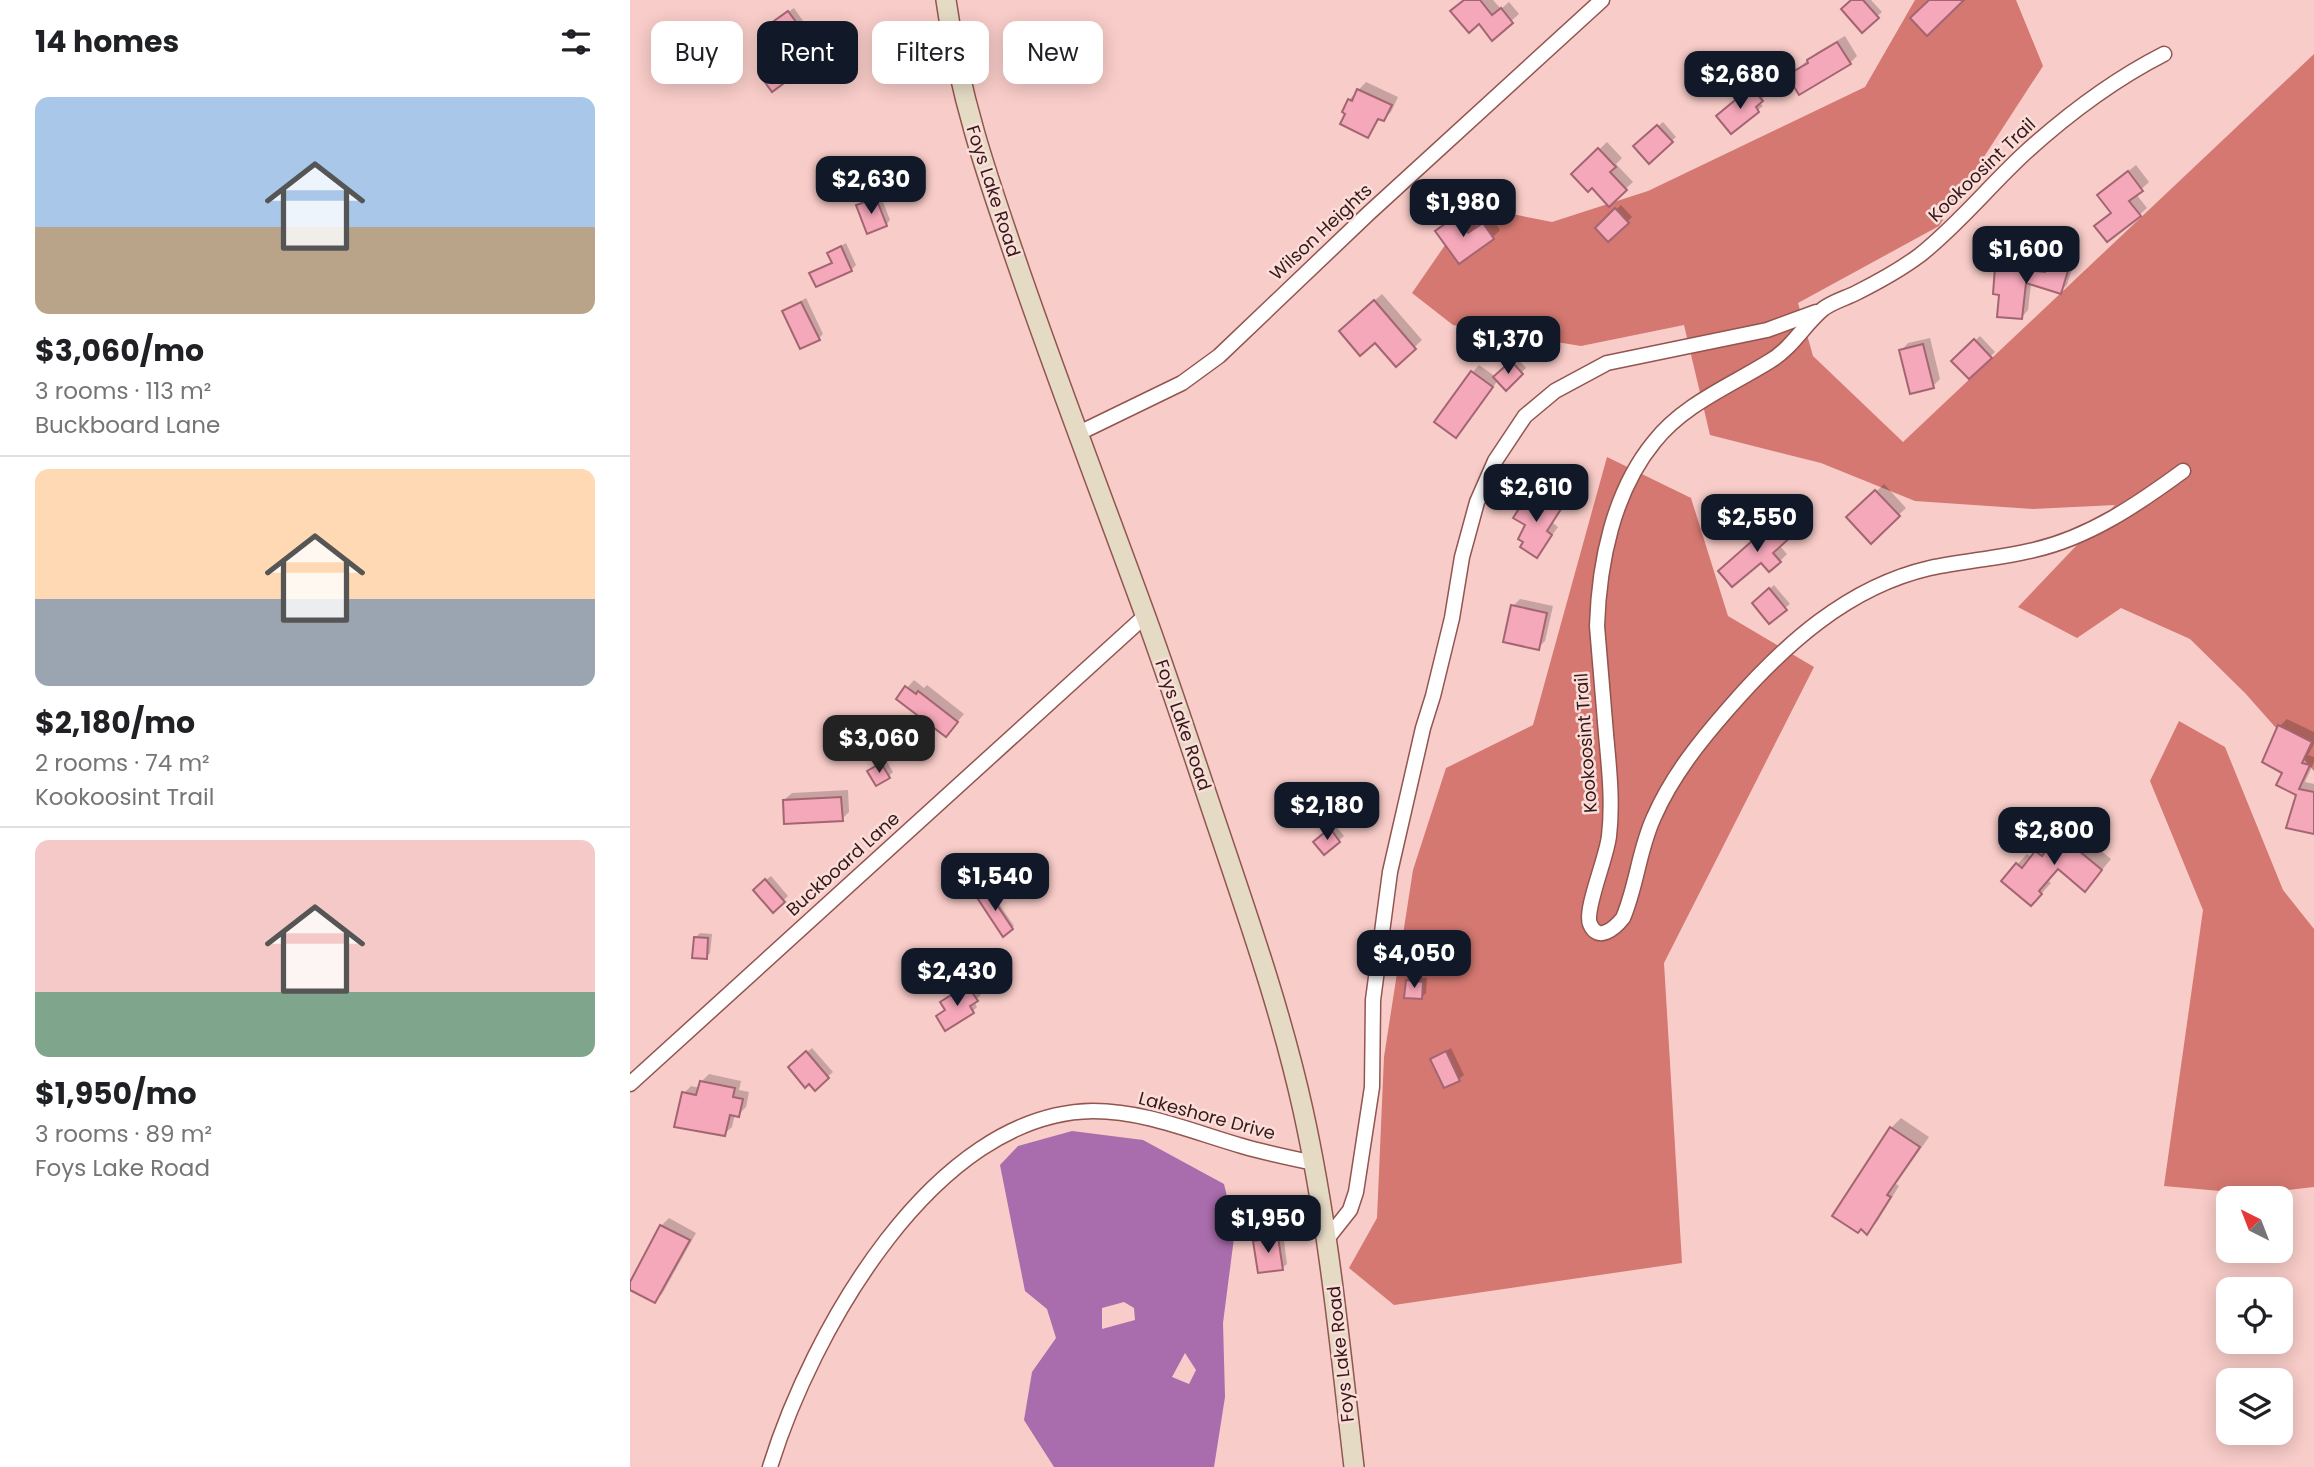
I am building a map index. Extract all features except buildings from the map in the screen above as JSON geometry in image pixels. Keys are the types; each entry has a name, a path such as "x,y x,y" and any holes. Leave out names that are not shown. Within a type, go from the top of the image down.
{"street":[{"name":"Foys Lake Road","path":"946,0 953,56 966,109 1077,433 1145,616 1272,991 1314,1163 1327,1239 1354,1467"},
{"name":"Wilson Heights","path":"1077,433 1182,383 1219,356 1369,212 1602,0"},
{"name":"Kookoosint Trail","path":"1327,1239 1350,1210 1356,1192 1372,1087 1373,1000 1390,872 1449,631 1462,557 1479,495 1513,431 1539,403 1555,391 1607,363 1767,330 1824,308 1886,278 1919,256 2026,152 2069,115 2135,69 2164,54"},
{"name":"Kookoosint Trail","path":"1824,308 1783,352 1714,393 1681,415 1661,433 1644,455 1619,508 1609,537 1598,597 1597,626 1611,810 1605,858 1588,920 1592,928 1599,933 1608,932 1623,918 1653,819 1679,771 1707,734 1783,650 1829,614 1882,584 1929,568 2036,549 2091,530 2144,500 2183,471"},
{"name":"Buckboard Lane","path":"630,1084 1145,616"},
{"name":"Lakeshore Drive","path":"770,1467 810,1366 864,1273 926,1194 960,1163 999,1138 1032,1124 1067,1114 1115,1112 1162,1121 1245,1147 1314,1163"}],"shaded area":[{"path":"1915,0 2016,0 2043,66 1939,226 1798,303 1813,356 1903,442 2314,54 2314,771 2245,693 2190,639 2121,608 2077,638 2018,607 2115,505 2033,509 1915,501 1821,463 1710,435 1684,325 1581,346 1453,325 1412,293 1472,206 1552,222 1648,191 1865,87"},
{"path":"1607,457 1691,498 1728,616 1814,667 1664,963 1682,1263 1394,1305 1349,1268 1377,1218 1384,1057 1413,870 1446,768 1533,725"},
{"path":"2179,721 2225,747 2283,890 2314,929 2314,1187 2293,1189 2293,1186 2216,1186 2216,1191 2164,1186 2203,910 2150,781"},
{"path":"1072,1131 1143,1140 1224,1184 1235,1230 1223,1323 1225,1397 1214,1467 1054,1467 1024,1420 1032,1372 1056,1338 1047,1309 1025,1291 1000,1165 1018,1146","holes":["1124,1302 1134,1308 1135,1320 1102,1329 1102,1308","1185,1353 1196,1370 1189,1384 1172,1377"]}]}
